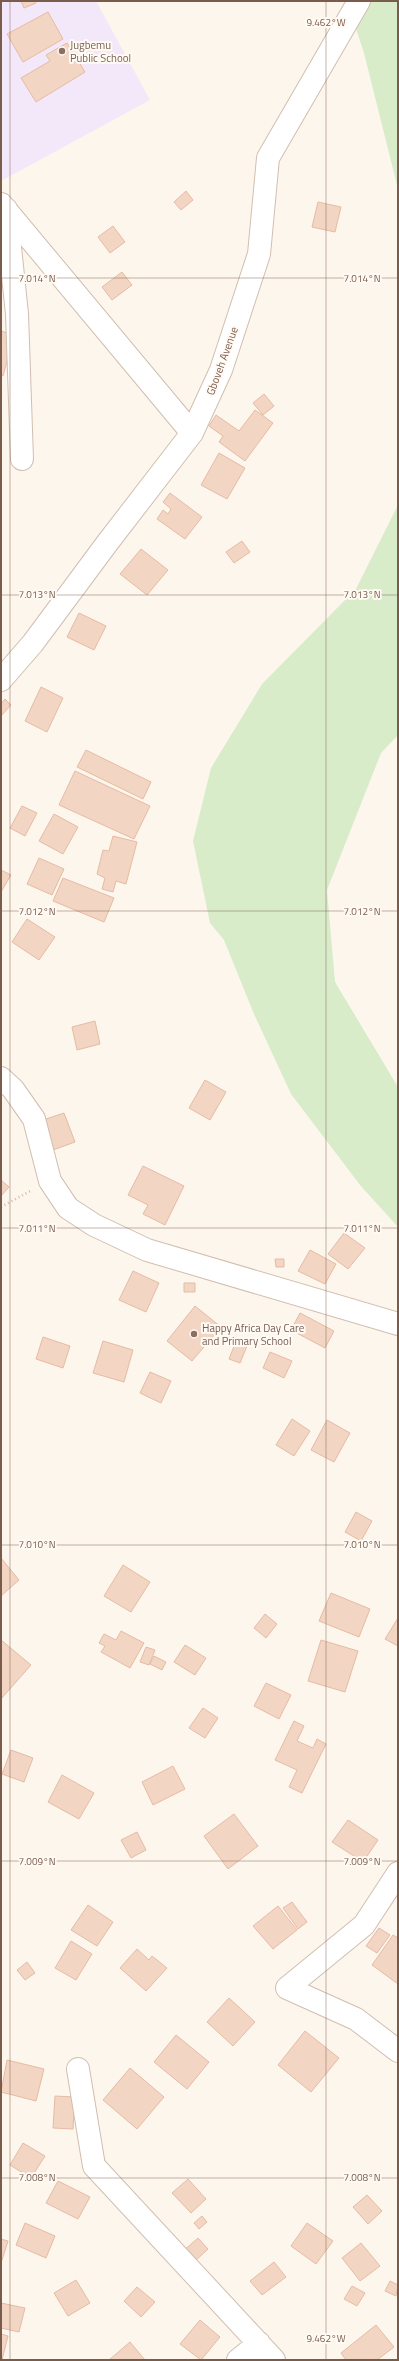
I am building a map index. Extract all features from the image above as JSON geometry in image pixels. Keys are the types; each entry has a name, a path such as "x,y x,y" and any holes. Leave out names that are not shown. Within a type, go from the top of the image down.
{"street":[{"name":"Gboveh Avenue","path":"1,680 33,643 192,433 221,370 259,254 268,158 359,1"},
{"path":"3,206 192,433"},
{"path":"3,206 17,314 22,459"},
{"path":"1,1078 14,1089 34,1119 50,1181 68,1208 94,1225 147,1250 398,1324"},
{"path":"398,1873 364,1925 287,1988 356,2019 398,2051"},
{"path":"78,2069 94,2166 222,2306 274,2360"},
{"path":"238,2360 259,2343"}],"path":[{"path":"1,1207 50,1181"}],"shaded area":[{"name":"Jugbemu Public School","path":"1,1 96,1 150,100 1,181"}],"green space":[{"path":"347,1 398,1 398,189 364,53"},
{"path":"398,505 398,735 381,753 327,890 335,982 398,1087 398,1227 360,1185 291,1094 254,1014 224,940 210,923 193,841 211,768 262,684 356,589"}],"building":[{"path":"21,1 35,1 36,3 24,8"},
{"path":"48,12 63,39 23,62 7,34"},
{"path":"67,43 85,72 36,102 21,78 50,61 46,55"},
{"path":"186,191 193,200 181,210 174,202"},
{"path":"318,202 341,207 335,232 312,227"},
{"path":"113,226 125,242 110,253 98,237"},
{"path":"122,272 132,285 112,300 102,287"},
{"path":"1,331 14,335 3,376 1,375"},
{"path":"264,394 274,406 263,415 253,403"},
{"path":"255,410 273,423 245,461 219,442 223,436 209,426 216,415 239,431"},
{"path":"219,453 245,468 227,499 201,485"},
{"path":"170,493 202,517 185,539 157,519 163,510 168,514 171,509 163,502"},
{"path":"242,541 250,552 234,563 226,552"},
{"path":"141,549 168,570 147,595 120,574"},
{"path":"79,613 106,626 94,650 67,637"},
{"path":"41,687 63,698 47,732 25,721"},
{"path":"5,699 11,705 1,716 1,704"},
{"path":"86,750 151,782 143,799 77,767"},
{"path":"75,771 150,806 134,839 59,805"},
{"path":"22,806 37,813 25,836 10,828"},
{"path":"54,814 78,827 63,854 39,841"},
{"path":"113,836 137,842 126,884 116,881 113,892 102,889 105,878 97,874 103,850 109,851"},
{"path":"39,858 64,869 52,895 27,884"},
{"path":"1,870 11,875 1,892"},
{"path":"63,878 114,898 104,922 53,901"},
{"path":"27,919 55,937 39,960 12,942"},
{"path":"95,1021 100,1044 77,1050 72,1027"},
{"path":"205,1080 226,1092 210,1120 189,1108"},
{"path":"64,1113 75,1142 53,1150 43,1120"},
{"path":"143,1166 184,1186 165,1225 143,1214 148,1205 128,1195"},
{"path":"1,1180 9,1187 1,1196"},
{"path":"344,1233 365,1248 348,1269 328,1254"},
{"path":"310,1250 336,1264 325,1284 298,1271"},
{"path":"275,1259 284,1259 284,1267 276,1267"},
{"path":"133,1271 159,1283 146,1312 119,1300"},
{"path":"184,1283 195,1283 195,1292 184,1292"},
{"name":"Happy Africa Day Care and Primary School","path":"195,1306 221,1327 192,1361 167,1341"},
{"path":"300,1313 334,1331 325,1348 291,1330"},
{"path":"43,1337 70,1346 63,1368 36,1359"},
{"path":"103,1341 133,1350 124,1382 93,1373"},
{"path":"236,1341 247,1346 240,1363 229,1359"},
{"path":"270,1352 292,1361 284,1378 263,1368"},
{"path":"150,1372 171,1381 161,1403 140,1393"},
{"path":"292,1419 310,1431 294,1456 276,1445"},
{"path":"327,1420 350,1433 334,1462 311,1450"},
{"path":"356,1512 372,1521 361,1541 345,1532"},
{"path":"1,1558 19,1580 1,1596"},
{"path":"123,1565 150,1582 131,1612 104,1596"},
{"path":"331,1593 370,1609 359,1637 319,1621"},
{"path":"265,1614 277,1624 266,1638 254,1628"},
{"path":"398,1618 398,1646 385,1639"},
{"path":"121,1631 144,1643 130,1668 101,1652 105,1646 99,1643 104,1634 116,1640"},
{"path":"1,1640 31,1665 1,1699"},
{"path":"321,1640 358,1651 345,1692 308,1681"},
{"path":"185,1645 206,1658 195,1675 174,1662"},
{"path":"146,1647 155,1650 149,1665 140,1662"},
{"path":"154,1656 166,1662 162,1670 150,1664"},
{"path":"266,1683 291,1695 279,1719 254,1706"},
{"path":"203,1708 218,1718 205,1738 189,1728"},
{"path":"294,1721 304,1726 297,1741 313,1748 317,1739 326,1744 302,1793 289,1787 297,1770 275,1760"},
{"path":"11,1750 33,1758 24,1782 2,1774"},
{"path":"173,1766 185,1789 153,1805 142,1782"},
{"path":"62,1775 94,1793 79,1819 48,1802"},
{"path":"234,1814 258,1846 228,1869 204,1836"},
{"path":"348,1820 378,1840 363,1862 332,1842"},
{"path":"137,1832 146,1850 131,1858 121,1840"},
{"path":"292,1902 307,1922 298,1929 283,1908"},
{"path":"88,1905 113,1922 97,1946 71,1930"},
{"path":"278,1906 297,1930 273,1949 253,1926"},
{"path":"379,1928 390,1935 377,1953 366,1946"},
{"path":"393,1935 398,1938 398,1984 372,1965"},
{"path":"71,1941 92,1954 76,1980 55,1968"},
{"path":"137,1949 149,1960 152,1956 167,1968 146,1991 120,1968"},
{"path":"27,1962 35,1973 25,1980 17,1970"},
{"path":"229,1998 255,2022 233,2046 207,2022"},
{"path":"305,2031 339,2058 311,2092 278,2065"},
{"path":"176,2035 209,2062 187,2089 154,2062"},
{"path":"7,2060 44,2069 36,2101 1,2092"},
{"path":"130,2068 164,2097 137,2129 103,2100"},
{"path":"55,2096 75,2097 73,2129 53,2128"},
{"path":"23,2143 45,2156 31,2178 10,2165"},
{"path":"188,2179 206,2199 191,2213 172,2193"},
{"path":"58,2181 90,2197 78,2219 46,2203"},
{"path":"367,2195 382,2211 368,2224 353,2207"},
{"path":"202,2216 207,2222 199,2229 194,2223"},
{"path":"25,2223 55,2236 46,2258 16,2245"},
{"path":"307,2223 333,2241 316,2264 291,2246"},
{"path":"198,2238 208,2249 192,2264 181,2253"},
{"path":"1,2239 8,2241 1,2263"},
{"path":"361,2243 380,2266 360,2281 342,2258"},
{"path":"274,2262 286,2277 262,2295 250,2281"},
{"path":"76,2280 90,2303 68,2316 54,2293"},
{"path":"390,2281 398,2285 396,2296 385,2291"},
{"path":"352,2286 365,2293 357,2306 344,2299"},
{"path":"137,2287 155,2302 141,2317 124,2301"},
{"path":"1,2303 25,2308 19,2332 1,2328"},
{"path":"200,2320 220,2337 201,2360 180,2344"},
{"path":"376,2325 394,2347 377,2360 346,2360 341,2353"},
{"path":"1,2334 8,2336 2,2360 1,2360"},
{"path":"130,2342 145,2360 109,2360"}],"place":[{"name":"Jugbemu Public School","path":"62,51"},
{"name":"Happy Africa Day Care and Primary School","path":"194,1334"}]}
